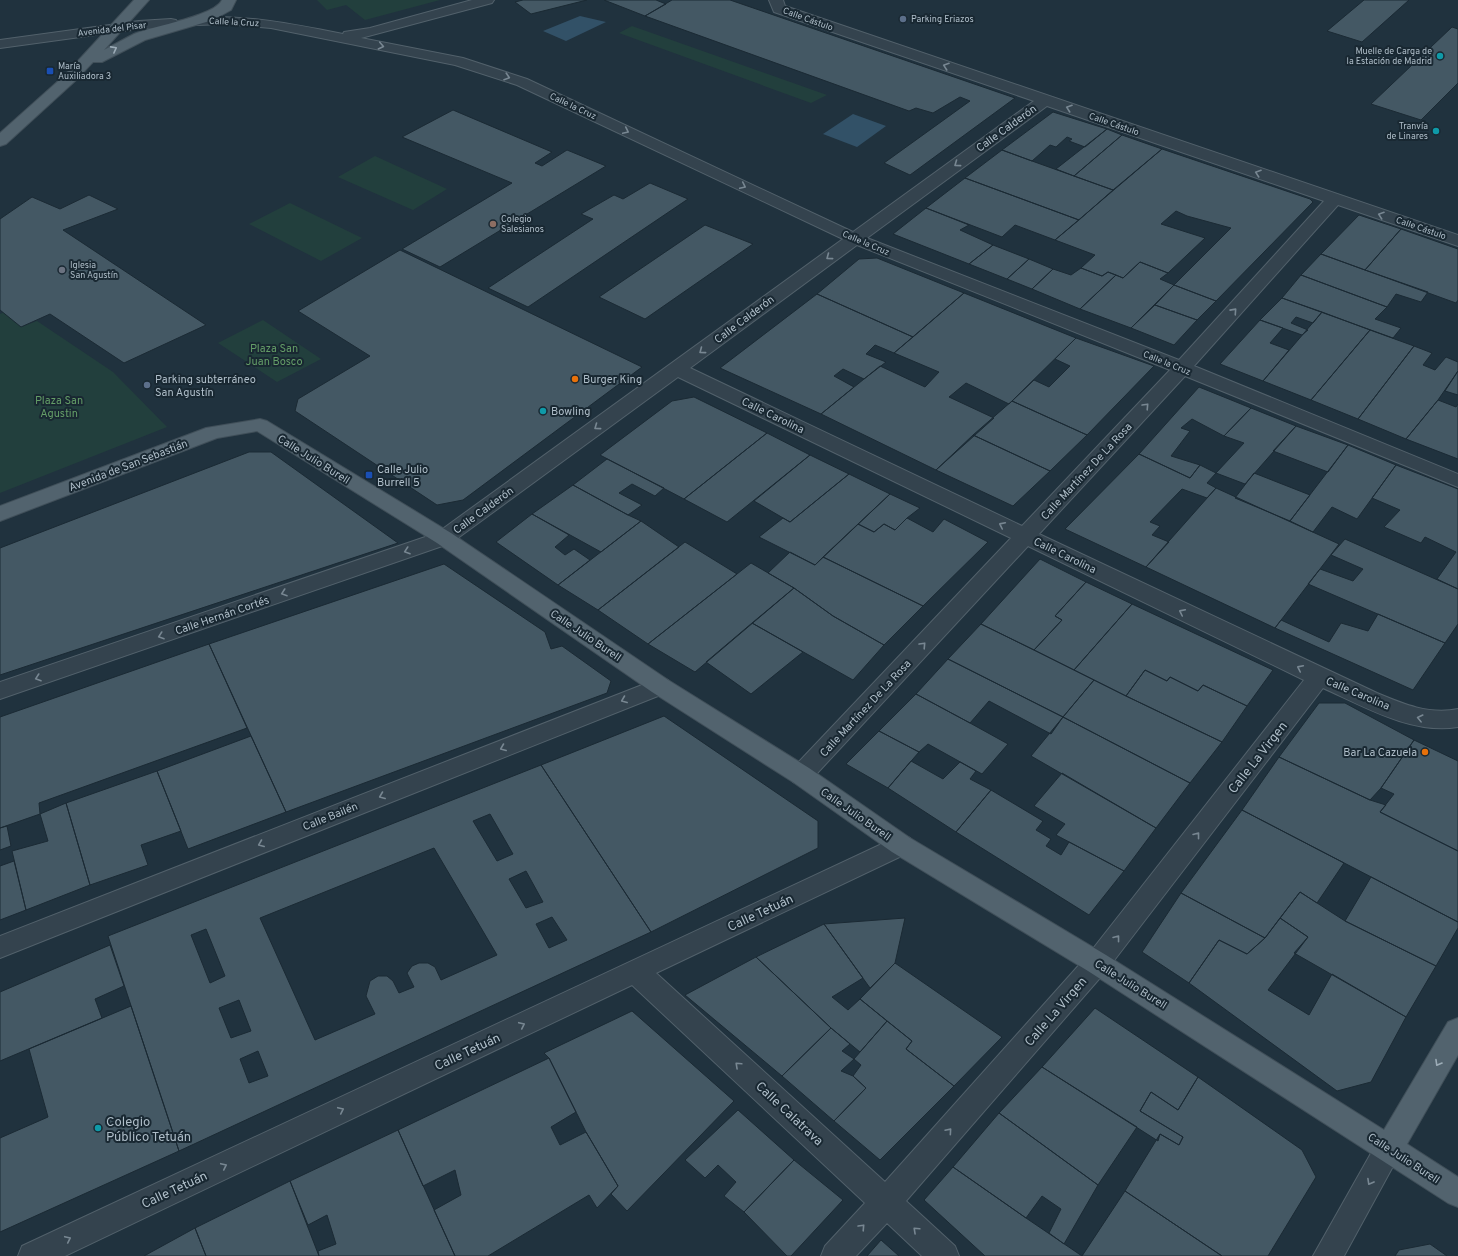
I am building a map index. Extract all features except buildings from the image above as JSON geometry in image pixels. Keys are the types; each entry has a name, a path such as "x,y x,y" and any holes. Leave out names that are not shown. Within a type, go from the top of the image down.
{"main road":[{"path":"70,78 101,56 122,45 159,30 192,22 218,13 229,1"},
{"path":"140,2 139,13 146,18 171,23 192,22"},
{"path":"0,141 70,78 140,2"},
{"name":"Calle Julio Burell","path":"260,425 444,538 660,686 801,775 901,845 1097,963 1458,1193"},
{"name":"Avenida de San Sebastián","path":"0,514 213,432 260,425"},
{"path":"1389,1148 1458,1030"}],"street":[{"path":"330,36 371,32 487,0"},
{"name":"Calle Cástulo","path":"776,0 779,9 1458,241"},
{"name":"Calle la Cruz","path":"229,1 250,16 271,24"},
{"name":"Avenida del Pisar","path":"54,36 103,23 140,2"},
{"name":"Calle la Cruz","path":"192,22 227,20 271,24 458,61 522,82 854,238 1182,368 1458,481"},
{"name":"Avenida del Pisar","path":"0,44 117,28 171,23"},
{"name":"Avenida del Pisar","path":"54,36 90,38 98,42 99,46"},
{"name":"Calle Calderón","path":"444,538 1045,100"},
{"name":"Calle Martínez De La Rosa","path":"801,775 1182,368 1335,199"},
{"name":"Calle Carolina","path":"677,369 1319,677 1417,717 1444,721 1458,718"},
{"name":"Calle Hernán Cortés","path":"0,692 444,538"},
{"name":"Calle La Virgen","path":"836,1256 886,1202 1097,963 1319,677"},
{"name":"Calle Bailén","path":"0,947 660,686"},
{"name":"Calle Tetuán","path":"33,1256 901,845"},
{"name":"Calle Calatrava","path":"636,971 944,1256"},
{"path":"1328,1256 1389,1148"}],"green space":[{"path":"317,0 440,0 365,20 346,5 327,10"},
{"path":"632,26 827,95 811,103 619,33"},
{"path":"375,156 447,189 413,210 338,177"},
{"path":"290,203 362,238 321,261 249,224"},
{"name":"Plaza San Agustin","path":"5,312 21,327 37,321 113,372 167,427 0,493 0,314"},
{"name":"Plaza San Juan Bosco","path":"263,320 321,359 277,382 218,343"}],"water":[{"path":"580,16 606,22 566,41 543,31"},
{"path":"853,114 886,126 857,147 823,134"}],"place":[{"name":"Parking Eriazos","path":"903,19"},
{"name":"Muelle de Carga de la Estación de Madrid","path":"1440,56"},
{"name":"María Auxiliadora 3","path":"50,71"},
{"name":"Tranvía de Linares","path":"1436,131"},
{"name":"Colegio Salesianos","path":"493,224"},
{"name":"Iglesia San Agustín","path":"62,270"},
{"name":"Burger King","path":"575,379"},
{"name":"Parking subterráneo San Agustín","path":"147,385"},
{"name":"Bowling","path":"543,411"},
{"name":"Calle Julio Burrell 5","path":"369,475"},
{"name":"Bar La Cazuela","path":"1425,752"},
{"name":"Colegio Público Tetuán","path":"98,1128"}]}
